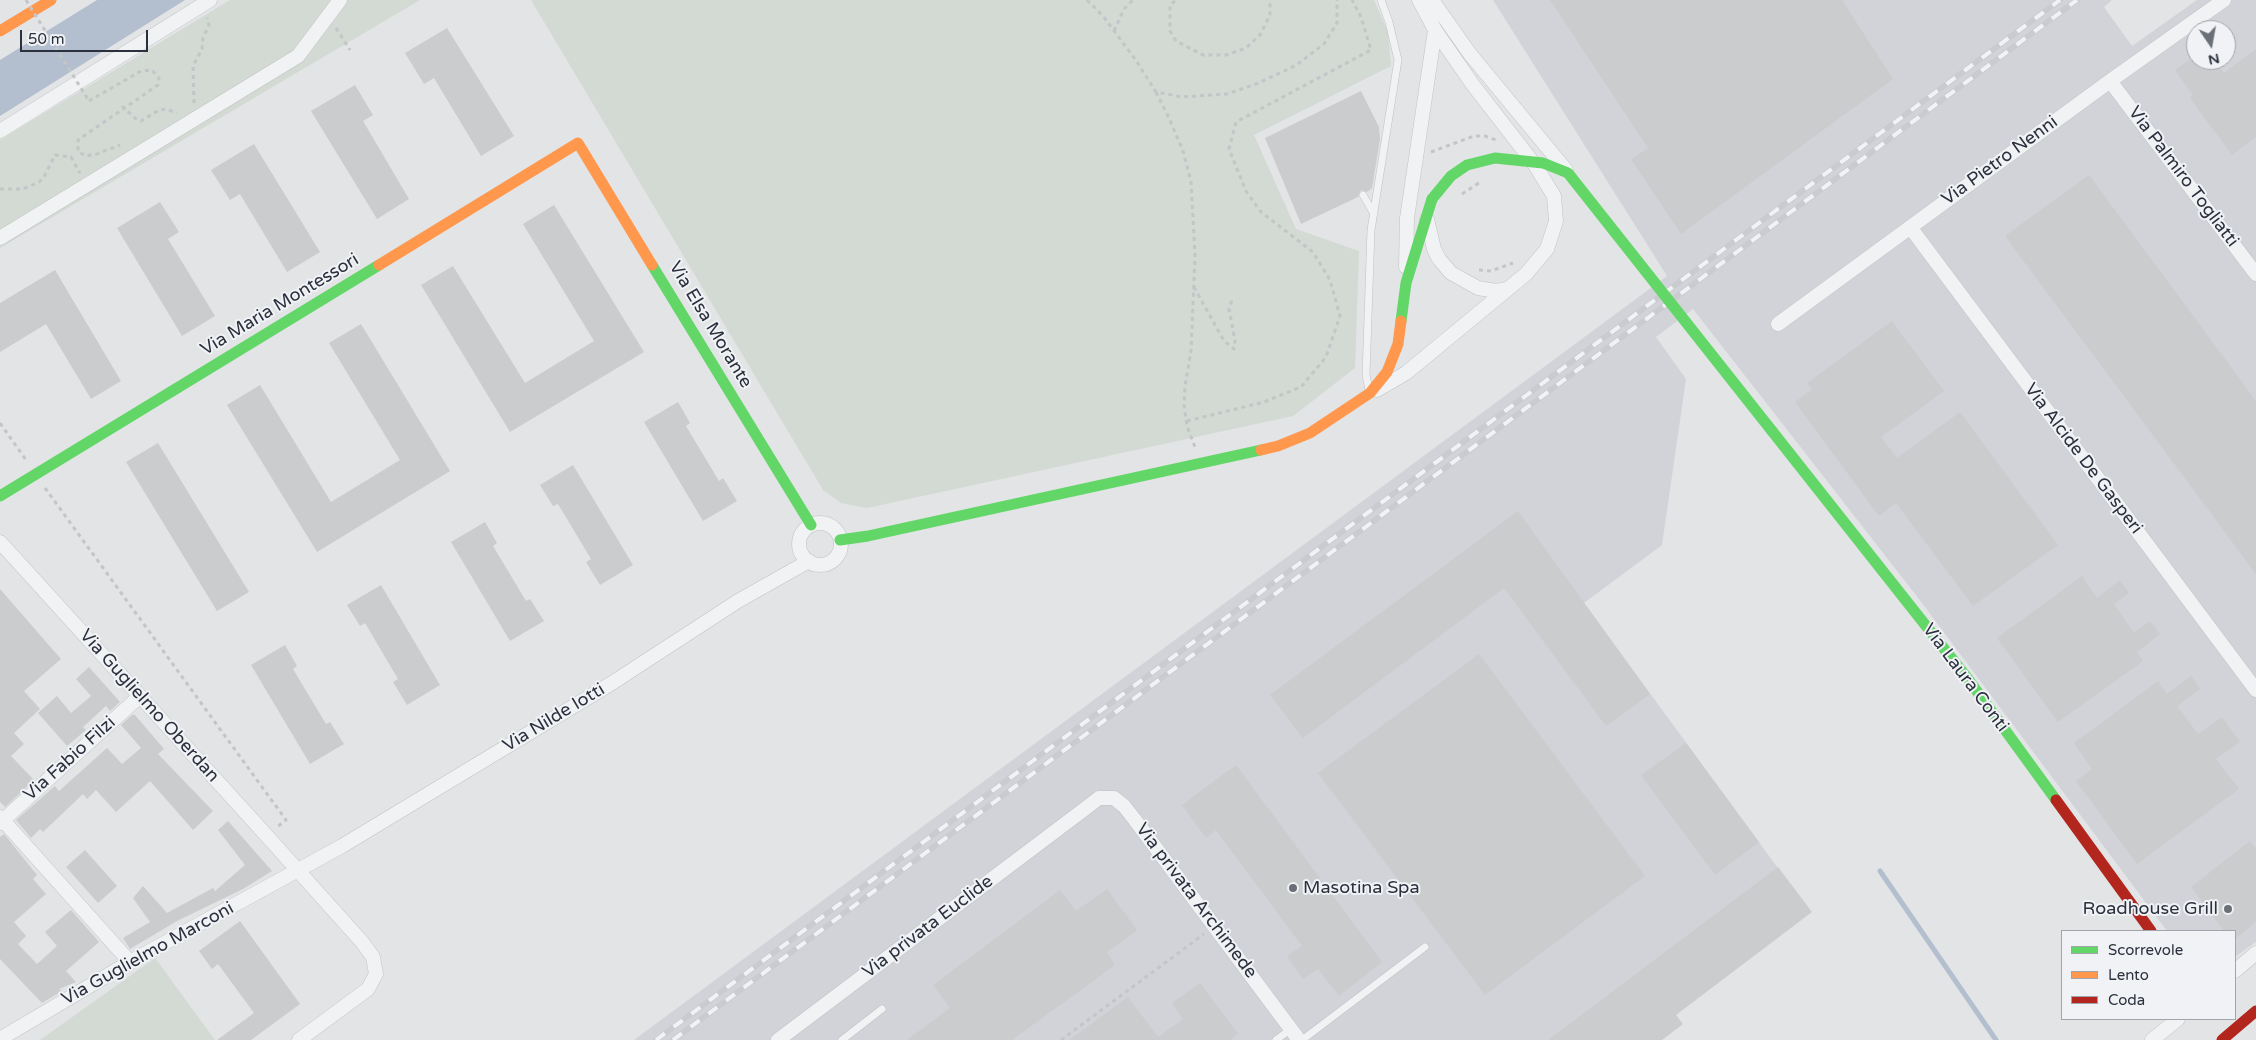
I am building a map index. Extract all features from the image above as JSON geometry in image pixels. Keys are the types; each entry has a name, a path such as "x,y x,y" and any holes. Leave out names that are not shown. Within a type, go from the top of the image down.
{"street":[{"path":"0,32 51,0"},
{"path":"0,130 210,0"},
{"path":"0,238 298,56 340,0"},
{"path":"840,540 868,536 1278,446 1310,433 1370,393 1406,373 1526,274 1548,249 1556,220 1554,196 1535,165 1473,85 1435,30 1419,0"},
{"path":"1432,0 1470,54 1568,173"},
{"name":"Via Pietro Nenni","path":"1778,324 2224,0"},
{"path":"1370,393 1387,372 1398,344 1406,283 1407,218 1435,30"},
{"name":"Via Palmiro Togliatti","path":"2110,81 2256,274"},
{"name":"Via Maria Montessori","path":"0,496 578,143"},
{"name":"Via Elsa Morante","path":"578,143 810,525"},
{"path":"1406,283 1432,200 1452,176 1467,165 1495,158 1543,163 1568,173"},
{"name":"Via Laura Conti","path":"1568,173 1968,679 2150,930"},
{"path":"1427,215 1428,229 1434,249 1439,259 1451,273 1478,288 1496,290 1508,288"},
{"name":"Via Alcide De Gasperi","path":"1910,227 2256,690"},
{"path":"823,523 829,525 838,534 840,540 839,553 835,559 822,565 809,561 802,556 799,547 804,531 810,525 823,523"},
{"name":"Via Guglielmo Oberdan","path":"0,542 368,949 376,965 376,974 368,989 299,1040"},
{"name":"Via Nilde Iotti","path":"298,871 612,683 738,601 809,561"},
{"name":"Via Fabio Filzi","path":"1,820 140,696"},
{"name":"Via privata Archimede","path":"1078,814 1099,798 1114,798 1124,806 1297,1036"},
{"name":"Via privata Euclide","path":"778,1040 1078,814"},
{"path":"1,820 130,962"},
{"name":"Via Guglielmo Marconi","path":"0,1039 130,962 298,871"},
{"path":"2236,969 2256,953"},
{"path":"2222,1040 2256,1011"},
{"path":"2152,1040 2167,1024"}],"lane":[{"path":"1370,393 1366,375 1371,230 1398,60 1389,22 1381,0"},
{"path":"1363,195 1374,214"},
{"path":"1276,1040 1297,1036 1425,947"},
{"path":"842,1040 882,1009"}],"path":[{"path":"26,0 89,101 141,72 152,70 159,78 158,85 78,140 78,151 86,156 124,144"},
{"path":"1087,0 1114,31 1156,92 1183,151 1191,181 1195,256 1191,351 1185,386 1187,421 1195,448"},
{"path":"1114,31 1124,9 1133,0"},
{"path":"1175,1 1170,5 1170,31 1176,41 1203,55 1226,56 1246,48 1260,35 1270,14 1270,0"},
{"path":"1156,92 1182,97 1227,94 1256,84 1295,66 1324,44 1336,23 1337,0"},
{"path":"1187,421 1264,402 1301,387 1326,357 1340,316 1330,280 1313,252 1261,212 1246,191 1229,149 1236,122 1371,50 1361,17 1352,0"},
{"path":"122,106 141,121 159,110 166,109 194,121 193,66 202,50 209,25 206,15"},
{"path":"1427,153 1443,150 1474,136 1485,136 1500,144"},
{"path":"0,189 23,189 39,182 44,177 55,155 72,157 87,186"},
{"path":"1458,198 1480,182 1489,180"},
{"path":"1471,266 1478,270 1491,271 1515,262"},
{"path":"1194,286 1224,341 1234,348 1235,341 1229,309 1232,300"},
{"path":"0,423 286,820 267,836"},
{"path":"1061,1040 1215,926"}],"shaded area":[{"path":"230,0 420,0 0,248 0,140"},
{"path":"531,0 1374,0 1388,32 1391,66 1254,135 1296,229 1359,251 1355,368 1293,416 867,508 841,503 823,490"},
{"path":"1493,0 2112,0 2104,7 2132,46 2197,0 2256,0 2256,942 2236,956 2236,930 2166,930 1919,599 1693,309 1656,337 1686,379 1662,545 1584,603 1810,912 1642,1040 634,1040 1667,276"},
{"path":"155,958 215,1040 40,1040"}],"water":[{"path":"97,0 185,0 0,116 0,60"}],"building":[{"path":"1550,0 1842,0 1893,79 1681,234 1631,159 1648,148"},
{"path":"447,28 514,136 481,156 434,78 424,84 405,53"},
{"path":"2256,49 2256,137 2232,155 2190,98 2193,95 2175,70 2186,62 2186,70 2222,70 2224,73 2228,70 2236,70 2236,64"},
{"path":"355,85 373,115 363,121 409,199 377,219 311,111"},
{"path":"1361,91 1379,127 1380,139 1372,188 1367,192 1361,190 1358,197 1301,224 1265,138"},
{"path":"254,144 320,252 287,272 240,194 230,200 211,170"},
{"path":"2089,175 2256,401 2256,574 2005,236"},
{"path":"160,202 179,232 168,239 215,316 182,336 117,228"},
{"path":"554,205 644,352 510,432 421,285 453,266 525,383 594,341 523,224"},
{"path":"55,270 121,381 91,399 46,324 0,352 0,303"},
{"path":"1892,321 1944,391 1881,437 1897,458 1960,412 2058,545 1973,606 1896,503 1879,516 1795,402 1812,389 1807,383"},
{"path":"361,324 450,471 317,552 227,405 260,385 331,502 400,460 329,343"},
{"path":"678,402 690,423 686,426 719,481 723,478 737,501 703,521 644,422"},
{"path":"158,443 249,592 217,611 126,462"},
{"path":"573,465 633,565 600,585 586,562 591,559 558,504 553,506 540,485"},
{"path":"1518,511 1650,694 1606,726 1504,588 1303,738 1270,695"},
{"path":"485,522 497,543 493,546 526,601 530,599 544,621 510,641 451,542"},
{"path":"2082,576 2097,598 2120,580 2129,593 2114,604 2134,633 2150,621 2160,634 2137,652 2143,661 2058,722 1997,638"},
{"path":"381,585 440,685 407,705 393,682 398,679 365,623 360,626 347,605"},
{"path":"0,589 61,659 24,691 40,709 14,733 24,744 11,756 34,780 5,807 0,802"},
{"path":"285,645 297,666 293,669 326,724 330,722 344,744 310,764 251,665"},
{"path":"1479,654 1645,876 1485,995 1318,773"},
{"path":"89,667 120,702 110,711 106,706 83,727 86,730 67,746 38,713 57,696 71,713 91,696 76,679"},
{"path":"2191,676 2200,689 2177,706 2198,734 2222,717 2240,742 2216,759 2239,789 2137,864 2076,781 2092,769 2074,743 2158,681 2167,694"},
{"path":"132,715 135,715 164,749 158,754 213,811 193,830 150,781 116,812 96,790 87,799 83,794 43,832 40,829 31,838 16,820 55,786 59,791 107,748 122,764 141,748 121,725"},
{"path":"1686,743 1759,842 1715,875 1641,775"},
{"name":"Masotina Spa","path":"1236,765 1382,962 1339,996 1318,969 1303,979 1287,956 1302,946 1216,830 1206,838 1182,805"},
{"path":"228,821 272,871 243,889 177,921 130,949 123,938 150,922 133,898 143,886 167,913 213,888 215,891 245,865 218,830"},
{"path":"4,834 37,875 33,879 46,894 14,922 26,936 18,944 37,964 57,946 45,932 71,910 99,942 66,971 76,982 59,989 62,991 42,1003 0,959 0,837"},
{"path":"2250,841 2256,849 2256,922 2236,938 2236,930 2223,930 2191,887"},
{"path":"85,850 117,886 98,903 66,867"},
{"path":"1778,867 1812,912 1676,1015 1683,1024 1662,1040 1548,1040"},
{"path":"1107,889 1137,930 1107,952 1115,965 1012,1040 907,1040 950,1008 933,985 1060,890 1076,911"},
{"path":"240,921 300,1004 251,1040 217,1040 254,1013 218,964 212,969 199,951"},
{"path":"1200,983 1238,1034 1230,1040 1069,1040 1128,997 1158,1037 1183,1019 1172,1003"}],"waterway":[{"path":"1880,871 1996,1040"}],"railway":[{"path":"656,1040 2060,0"},
{"path":"673,1040 2077,0"}],"traffic: fast":[{"path":"1432,199 1451,176 1467,165 1495,158 1543,163 1568,173 1772,431"},
{"path":"1401,321 1406,283 1432,199"},
{"path":"0,496 379,265"},
{"path":"652,265 811,525"},
{"path":"1772,431 1968,679 2056,800"},
{"path":"840,540 868,536 1261,450"}],"traffic: slow":[{"path":"0,31 51,0"},
{"path":"379,265 578,143 652,265"},
{"path":"1261,450 1278,446 1310,433 1370,393 1387,372 1398,344 1401,321"}],"traffic: jam":[{"path":"2056,800 2150,930"},
{"path":"2222,1040 2256,1011"}],"place":[{"name":"Masotina Spa","path":"1293,888"},
{"name":"Roadhouse Grill","path":"2228,909"}]}
